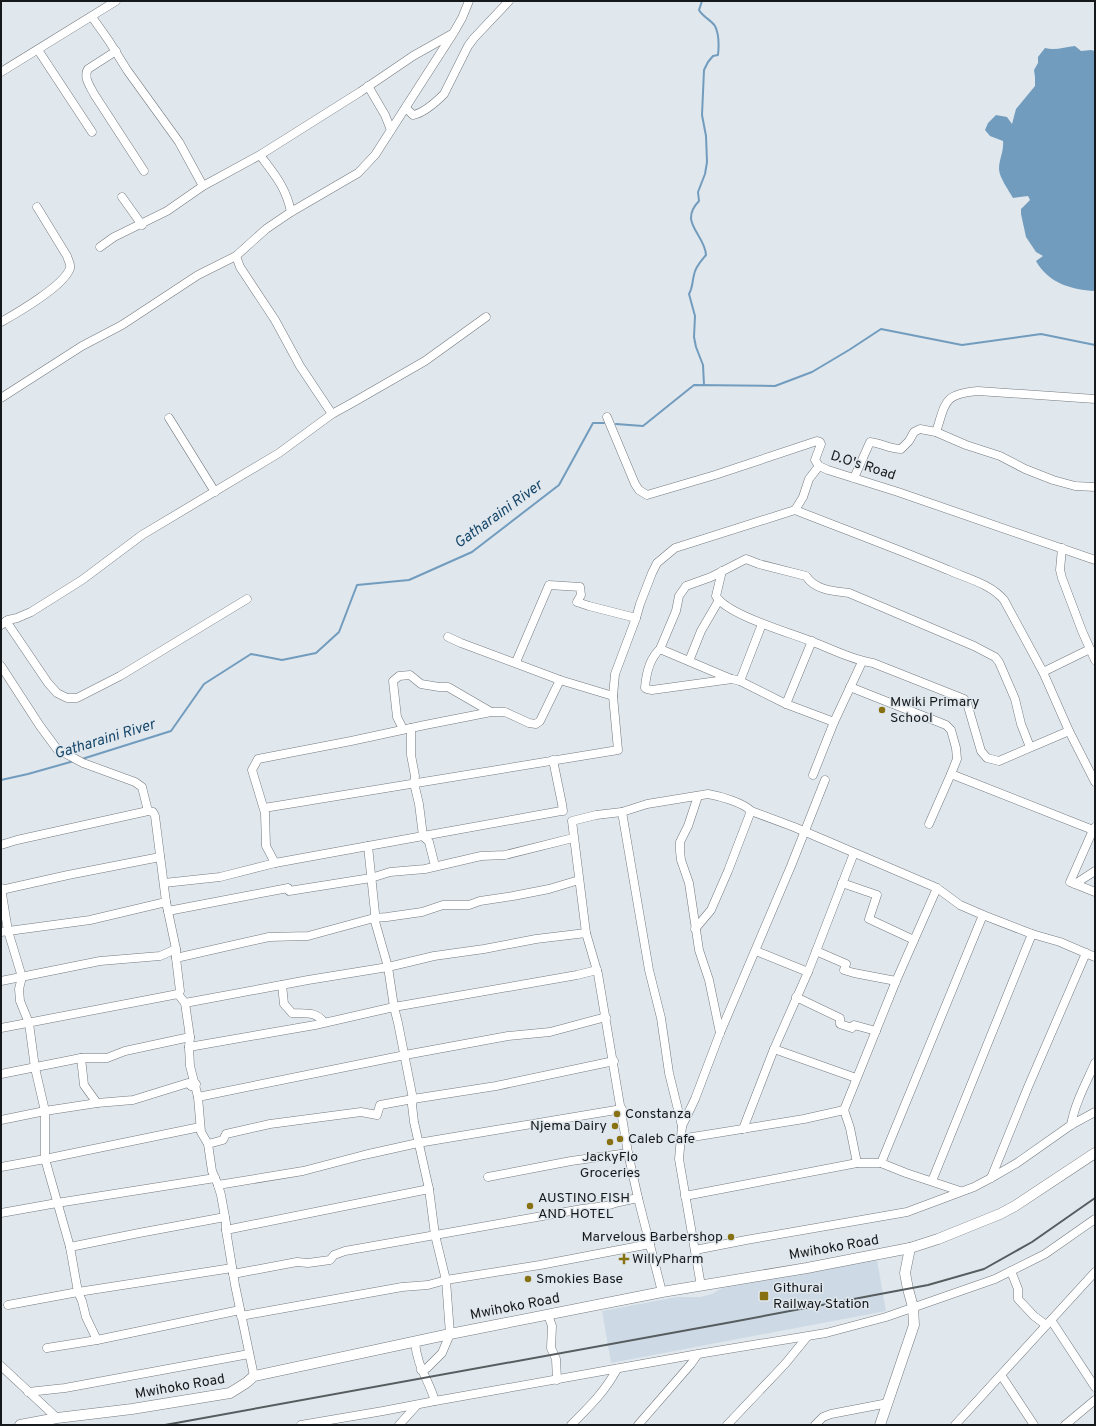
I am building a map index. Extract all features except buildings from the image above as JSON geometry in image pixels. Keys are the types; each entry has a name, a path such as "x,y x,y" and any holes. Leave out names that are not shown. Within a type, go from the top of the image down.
{"street":[{"path":"1,72 116,1"},
{"path":"1,398 82,346 122,325 198,275 236,256 266,229 291,212 358,173 375,155 406,108 454,32 469,1"},
{"path":"406,108 413,115 419,114 444,94 468,46 509,1"},
{"path":"92,16 127,70 179,142 202,186"},
{"path":"100,247 114,238 168,211 202,186 260,155 413,56 454,32"},
{"path":"38,50 92,132"},
{"path":"116,51 88,69 87,81 144,171"},
{"path":"368,86 385,115 391,130"},
{"path":"260,155 276,176 286,194 291,212"},
{"path":"122,197 142,224"},
{"path":"1,322 14,315 52,288 62,280 70,268 67,256 37,207"},
{"path":"236,256 240,267 277,324 300,366 332,414"},
{"path":"247,599 120,676 77,698 67,698 57,693 4,623 31,612 82,580 142,535 279,453 332,414 352,404 425,361 486,317"},
{"path":"936,432 946,403 951,397 961,393 978,391 1095,399"},
{"name":"D.O's Road","path":"607,417 635,484 639,490 647,495 715,475 817,441 821,444 815,460 819,466 1095,560"},
{"path":"169,418 214,492"},
{"path":"854,478 870,442 884,444 893,449 901,449 909,441 914,432 920,429 936,432 948,438 1000,456 1025,469 1053,480 1075,486 1095,488"},
{"path":"795,510 803,497 809,479 819,466"},
{"path":"264,808 618,750 613,696 615,674 640,604 657,563 675,548 686,544 692,544 795,510 918,558 993,590 1004,600 1043,672 1069,731 1095,782"},
{"path":"1062,548 1060,570 1082,631 1095,660"},
{"path":"732,679 652,690 647,690 645,688 646,677 655,653 660,649 676,611 679,596 686,586 711,577 746,559 759,564 806,576 810,582 815,585 830,591 849,593 954,637 995,657 999,662 1015,699 1021,724 1030,747"},
{"path":"722,571 716,596 722,603 762,624 812,641 862,662 873,663 964,699 967,703 981,751 987,758 999,761 1069,731"},
{"path":"516,662 549,585 580,587 581,595 577,602 636,618"},
{"path":"689,661 701,631 719,600"},
{"path":"740,681 762,624"},
{"path":"448,637 560,680 613,696"},
{"path":"786,704 812,641"},
{"path":"660,649 740,681 786,704 834,722"},
{"path":"1043,672 1090,649"},
{"path":"813,775 834,722 862,662"},
{"path":"1,666 40,726 57,749 83,763 135,782 142,787 148,811"},
{"path":"435,866 429,842 423,836 419,804 414,784 415,776 407,729 397,717 393,681 402,675 410,675 420,684 448,687 491,712"},
{"path":"275,863 266,846 265,813 252,770 258,759 491,712 506,712 529,723 536,724 540,721 560,680"},
{"path":"850,687 946,725 951,730 956,748 957,759 930,824"},
{"path":"164,882 220,877 275,863 486,826 562,811 553,760"},
{"path":"951,774 1094,828 1070,882 1095,892"},
{"path":"701,1286 679,1159 682,1126 695,1099 720,1033 756,951 825,780"},
{"path":"662,1292 628,1153 606,1017 597,970 586,933 584,907 573,838 572,821 596,815 622,812 647,804 708,794 718,796 748,807 751,811 937,888 960,905 983,915 1032,934 1060,942 1095,957"},
{"path":"698,796 688,826 680,842 681,860 689,883 699,950 709,980 720,1033"},
{"path":"1,845 17,840 148,811 153,812 155,816 166,902 176,949 180,991 178,994"},
{"path":"695,930 711,910 751,811"},
{"path":"622,812 649,970 661,1018 669,1073 682,1126"},
{"path":"168,911 288,888 289,891 371,878 390,872 425,868 481,856 505,855 573,838"},
{"path":"368,846 375,913 374,918 388,967 394,1007 413,1099 412,1105 418,1143 429,1190 435,1235 446,1280 450,1334 442,1353 427,1368 421,1370"},
{"path":"743,1129 774,1048 808,972 854,853"},
{"path":"97,1340 86,1317 78,1292 70,1247 45,1159 45,1111 35,1068 29,1023 20,1001 19,989 22,977 4,932 1,889 160,857"},
{"path":"1075,884 1095,871"},
{"path":"176,958 269,938 308,936 374,918 422,912 443,905 469,905 480,901 549,889 579,880"},
{"path":"842,883 877,895 869,919 914,940"},
{"path":"857,1163 850,1128 844,1110 896,981 937,888"},
{"path":"4,932 90,920 166,902"},
{"path":"881,1163 983,915"},
{"path":"185,1004 282,985 388,967 434,956 484,949 536,939 586,933"},
{"path":"932,1181 1032,934"},
{"path":"1,981 100,961 160,956 176,949"},
{"path":"756,951 808,972"},
{"path":"816,951 846,964 844,970 896,981"},
{"path":"991,1178 1028,1087 1086,953"},
{"path":"189,1047 324,1022 394,1007 570,977 597,970"},
{"path":"282,985 284,1004 292,1013 316,1014 324,1022"},
{"path":"178,994 185,1004 190,1037 190,1066 196,1084 200,1127 201,1132 208,1144 212,1171 217,1182 225,1217 233,1271 254,1376"},
{"path":"1,1028 178,994"},
{"path":"796,997 840,1018 840,1024 852,1028 854,1025 876,1031"},
{"path":"198,1097 405,1055 508,1036 550,1032 606,1017"},
{"path":"1,1074 81,1058 107,1058 125,1051 190,1037"},
{"path":"774,1048 856,1078"},
{"path":"81,1058 84,1085 97,1103"},
{"path":"208,1144 223,1140 226,1134 270,1124 361,1112 377,1115 380,1105 496,1086 614,1061"},
{"path":"1071,1125 1072,1116 1095,1063"},
{"path":"1,1120 97,1103 133,1100 183,1084 188,1083 191,1086 196,1084"},
{"path":"1,1213 57,1203 303,1171 418,1143 622,1109"},
{"path":"680,1139 804,1120 844,1110"},
{"path":"695,1250 754,1238 907,1212 991,1178 1017,1163 1071,1125 1095,1112"},
{"path":"1,1167 200,1127"},
{"path":"488,1177 571,1161 628,1153"},
{"name":"Mwihoko Road","path":"20,1425 57,1418 132,1409 230,1393 254,1376 450,1334 662,1292 910,1248 1000,1214 1021,1202 1095,1153"},
{"path":"685,1196 857,1163 881,1163 960,1191"},
{"path":"226,1230 429,1190"},
{"path":"8,1305 78,1292 297,1262 308,1263 330,1260 334,1255 345,1251 606,1206 638,1198"},
{"path":"70,1247 225,1217"},
{"path":"301,1425 698,1354 826,1333 886,1317 995,1279 1045,1254 1095,1219"},
{"path":"47,1348 241,1313 402,1287 428,1285 446,1280 540,1265 650,1244"},
{"path":"880,1425 914,1325 913,1307 905,1273 910,1248"},
{"path":"1011,1271 1018,1289 1018,1299 1034,1316 1049,1322 1095,1387"},
{"path":"955,1425 1095,1272"},
{"path":"548,1314 552,1326 551,1348 556,1359 557,1380"},
{"path":"727,1425 785,1364 807,1337"},
{"path":"415,1342 417,1359 421,1370 430,1385 435,1401"},
{"path":"28,1392 65,1388 249,1354"},
{"path":"638,1425 698,1354"},
{"path":"1,1366 57,1418"},
{"path":"571,1425 596,1400 607,1386 617,1369"},
{"path":"1001,1375 1034,1425"},
{"path":"1065,1425 1095,1400"},
{"path":"816,1425 824,1417 831,1414 888,1403"},
{"path":"399,1425 417,1405"},
{"path":"347,1425 354,1416"}],"shaded area":[{"path":"877,1260 886,1311 611,1363 602,1311 677,1297 700,1297 712,1294 722,1288"}],"water":[{"path":"1075,46 1081,51 1095,51 1095,291 1078,289 1061,284 1041,269 1036,261 1043,256 1036,252 1026,237 1021,214 1021,209 1030,200 1028,196 1013,198 999,172 1003,141 990,136 985,130 988,123 996,115 1007,117 1012,124 1016,109 1035,86 1034,70 1038,63 1038,57 1045,48 1056,49"}],"waterway":[{"path":"702,1 699,10 715,26 719,44 718,55 713,56 704,70 702,115 706,136 707,162 705,174 698,192 699,201 693,209 691,216 694,228 705,248 706,255 698,264 689,294 695,316 694,337 703,365 704,385"},
{"name":"Gatharaini River","path":"616,424 643,426 694,385 775,386 812,372 881,329 962,345 1041,334 1095,345"},
{"name":"Gatharaini River","path":"82,759 171,731 204,684 251,654 282,660 316,653 339,632 357,585 409,580 472,552 559,485 593,423 604,423"},
{"name":"Gatharaini River","path":"1,780 74,761"}],"railway":[{"path":"165,1425 928,1285 984,1269 1032,1242 1095,1198"}],"place":[{"name":"Mwiki Primary School","path":"882,710"},
{"name":"Constanza","path":"617,1114"},
{"name":"Njema Dairy","path":"615,1126"},
{"name":"Caleb Cafe","path":"620,1139"},
{"name":"JackyFlo Groceries","path":"610,1142"},
{"name":"AUSTINO FISH AND HOTEL","path":"530,1206"},
{"name":"Marvelous Barbershop","path":"731,1237"},
{"name":"WillyPharm","path":"624,1259"},
{"name":"Smokies Base","path":"528,1279"},
{"name":"Githurai Railway Station","path":"764,1296"}]}
